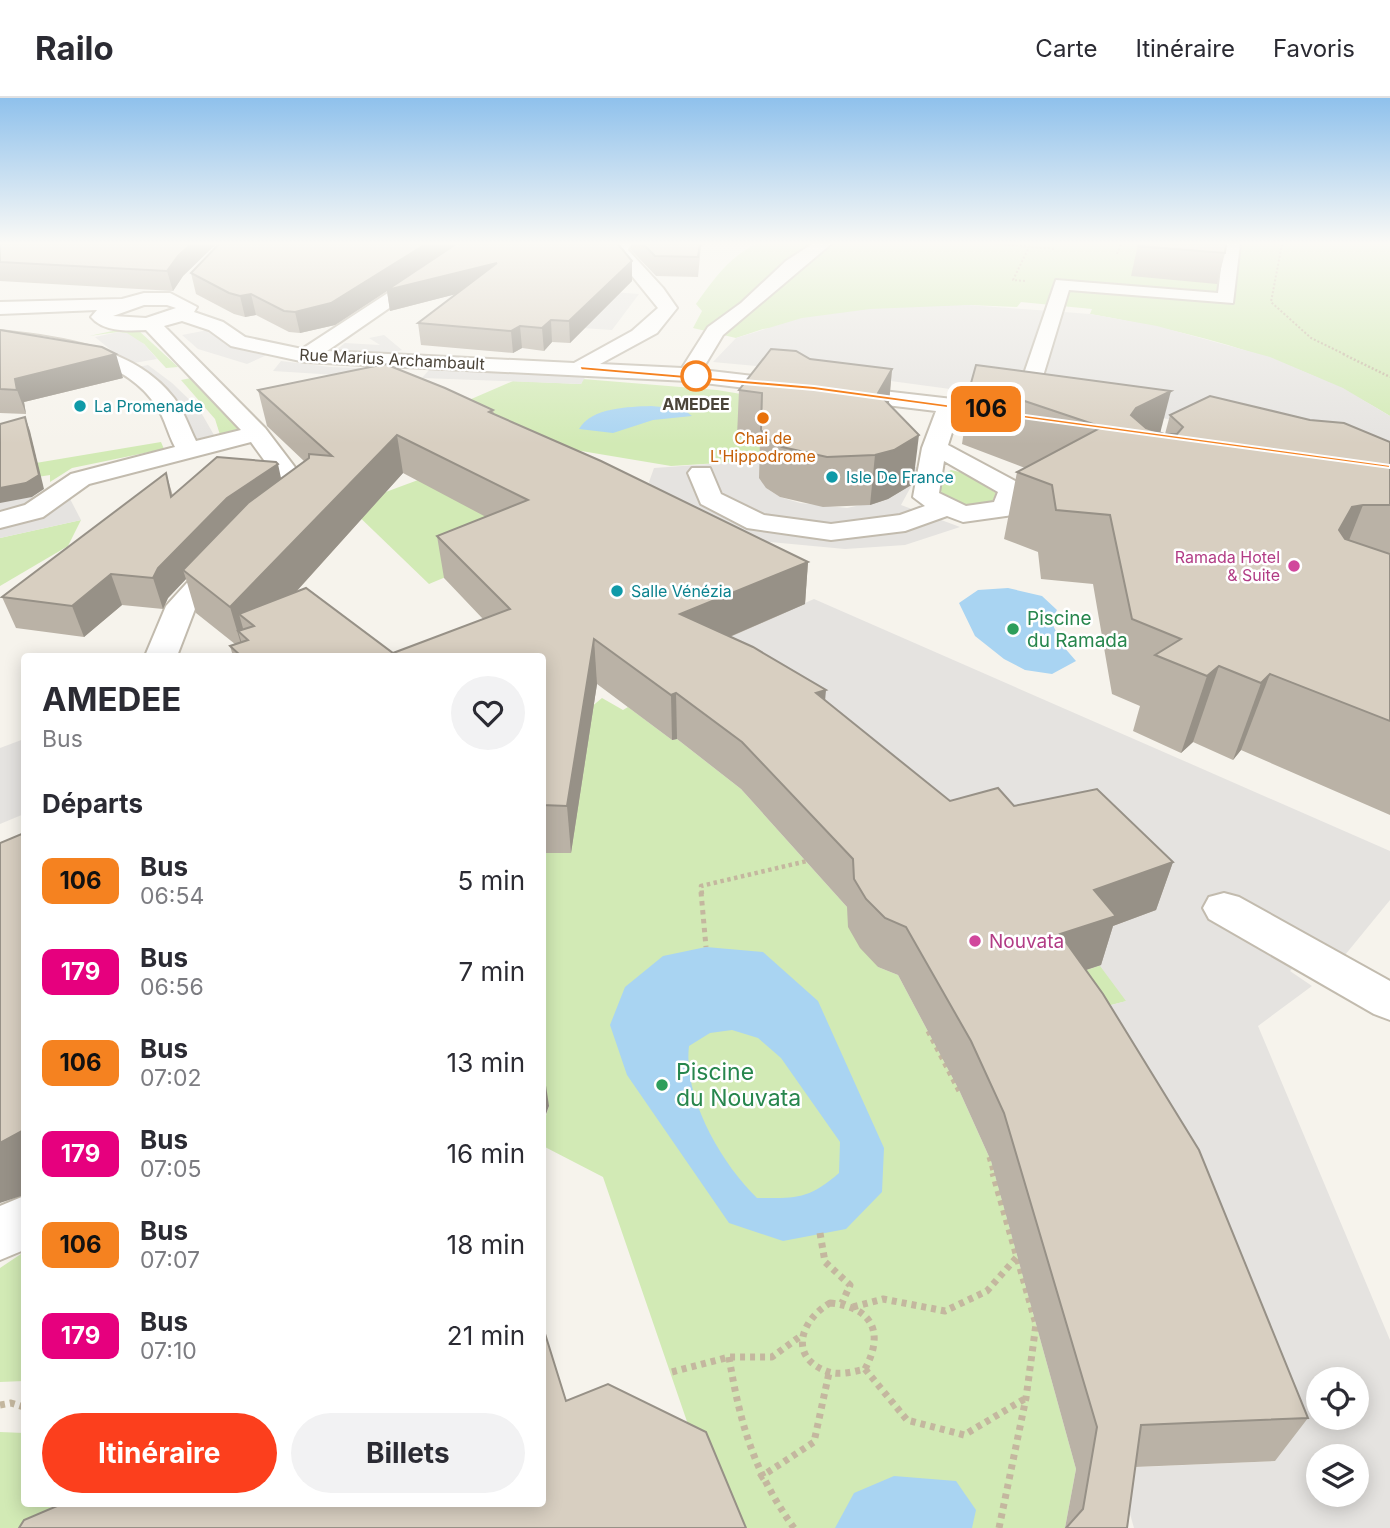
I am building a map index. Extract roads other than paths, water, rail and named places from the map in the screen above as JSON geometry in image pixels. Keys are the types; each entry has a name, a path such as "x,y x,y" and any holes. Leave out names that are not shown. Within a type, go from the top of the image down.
{"street":[{"path":"44,311 112,315"},
{"name":"Rue Marius Archambault","path":"112,315 124,311"},
{"name":"Rue Marius Archambault","path":"154,322 169,311"},
{"name":"Rue Marius Archambault","path":"195,311 209,324 238,342 305,356 688,375 1048,418"},
{"path":"305,356 373,311"},
{"path":"581,368 590,360 646,334 666,311"},
{"path":"688,375 715,331 743,311"},
{"path":"1022,414 1054,311"},
{"path":"0,318 112,315"},
{"path":"60,346 112,315"},
{"name":"Rue Marius Archambault","path":"112,315 154,322 209,324"},
{"path":"154,322 257,433 303,495 252,531 181,606 162,653"},
{"path":"0,337 60,346 103,358 145,379 174,415 175,429 189,450"},
{"path":"934,448 964,461 1012,490 1004,509 963,514 926,497 929,463 934,448 950,405"},
{"path":"0,520 34,511 80,479 257,433"},
{"path":"701,473 710,498 757,522 831,532 905,523 947,507"},
{"path":"1224,908 1390,1002"},
{"path":"0,1235 21,1223"}],"water":[{"path":"651,406 683,409 692,416 653,420 613,433 579,429 593,416 602,412"},
{"name":"Piscine du Ramada","path":"1008,588 1042,596 1057,610 1051,621 1063,646 1076,661 1052,674 1025,670 1004,659 975,636 959,603 978,590"},
{"name":"Piscine du Nouvata","path":"706,947 763,952 818,1001 884,1148 882,1192 846,1229 783,1241 729,1223 627,1075 610,1025 625,987 663,956","holes":["732,1030 758,1038 781,1058 840,1142 839,1173 819,1188 801,1196 757,1198 743,1184 707,1128 692,1086 689,1046 710,1033"]},
{"path":"894,1476 956,1481 976,1510 972,1528 835,1528 854,1493"}],"place":[{"name":"AMEDEE","path":"696,376"},
{"name":"La Promenade","path":"80,406"},
{"name":"Chai de L'Hippodrome","path":"763,418"},
{"name":"Isle De France","path":"832,477"},
{"name":"Ramada Hotel & Suite","path":"1294,566"},
{"name":"Salle Vénézia","path":"617,591"},
{"name":"Piscine du Ramada","path":"1013,629"},
{"name":"Nouvata","path":"975,941"},
{"name":"Piscine du Nouvata","path":"662,1085"}]}
